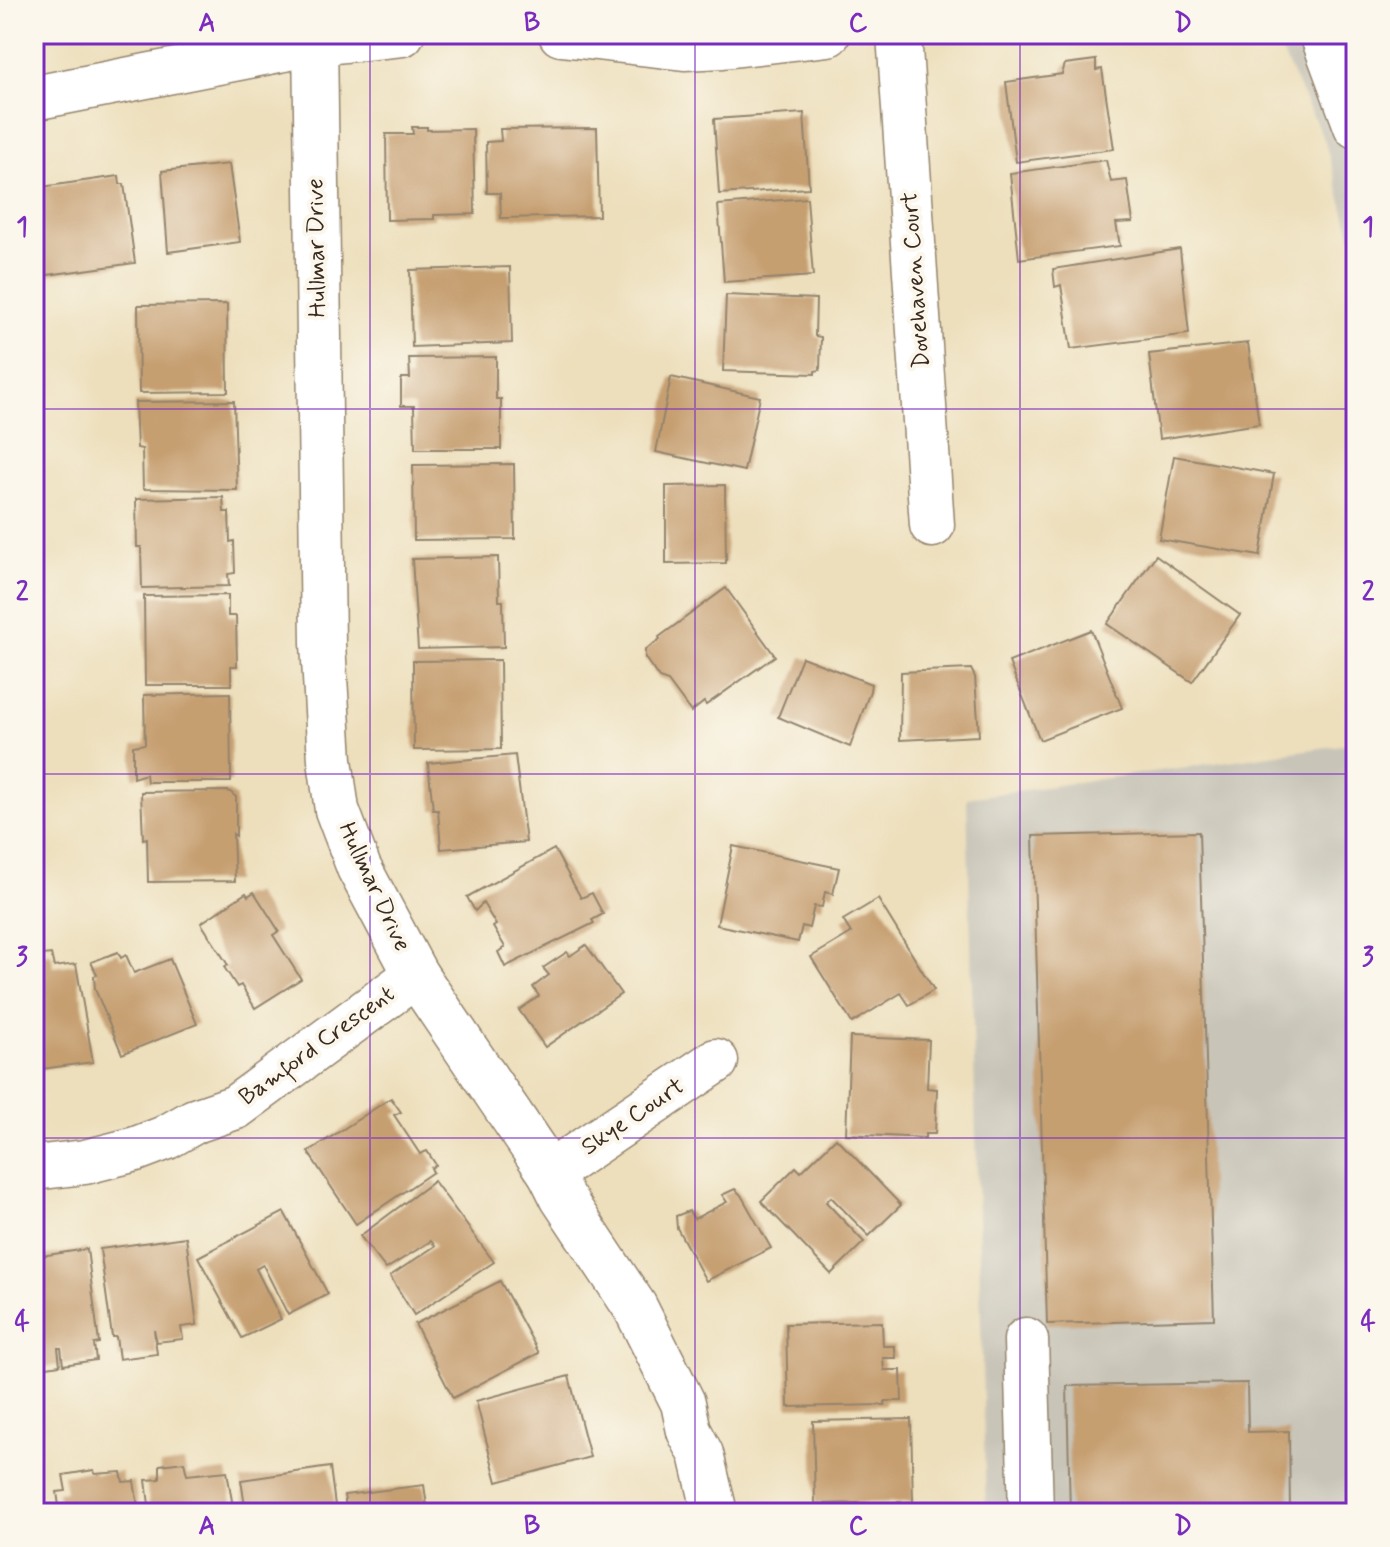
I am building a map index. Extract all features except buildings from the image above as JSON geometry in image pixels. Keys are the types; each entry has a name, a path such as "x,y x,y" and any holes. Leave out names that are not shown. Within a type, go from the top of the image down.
{"street":[{"path":"34,98 315,39 402,34"},
{"path":"561,34 684,48 828,34"},
{"name":"Dovehaven Court","path":"899,34 932,525"},
{"path":"1322,34 1356,126"},
{"name":"Hullmar Drive","path":"315,39 323,644 330,760 337,810 359,868 416,975 550,1173 562,1197 635,1307 683,1403 689,1431 701,1454 715,1513"},
{"name":"Bamford Crescent","path":"34,1168 85,1162 136,1149 165,1138 195,1121 236,1107 416,975"},
{"name":"Skye Court","path":"550,1173 716,1061"},
{"path":"1026,1340 1031,1513"}],"shaded area":[{"path":"1273,34 1356,34 1356,251 1324,139"},
{"path":"1356,743 1356,1513 986,1513 967,798"}]}
